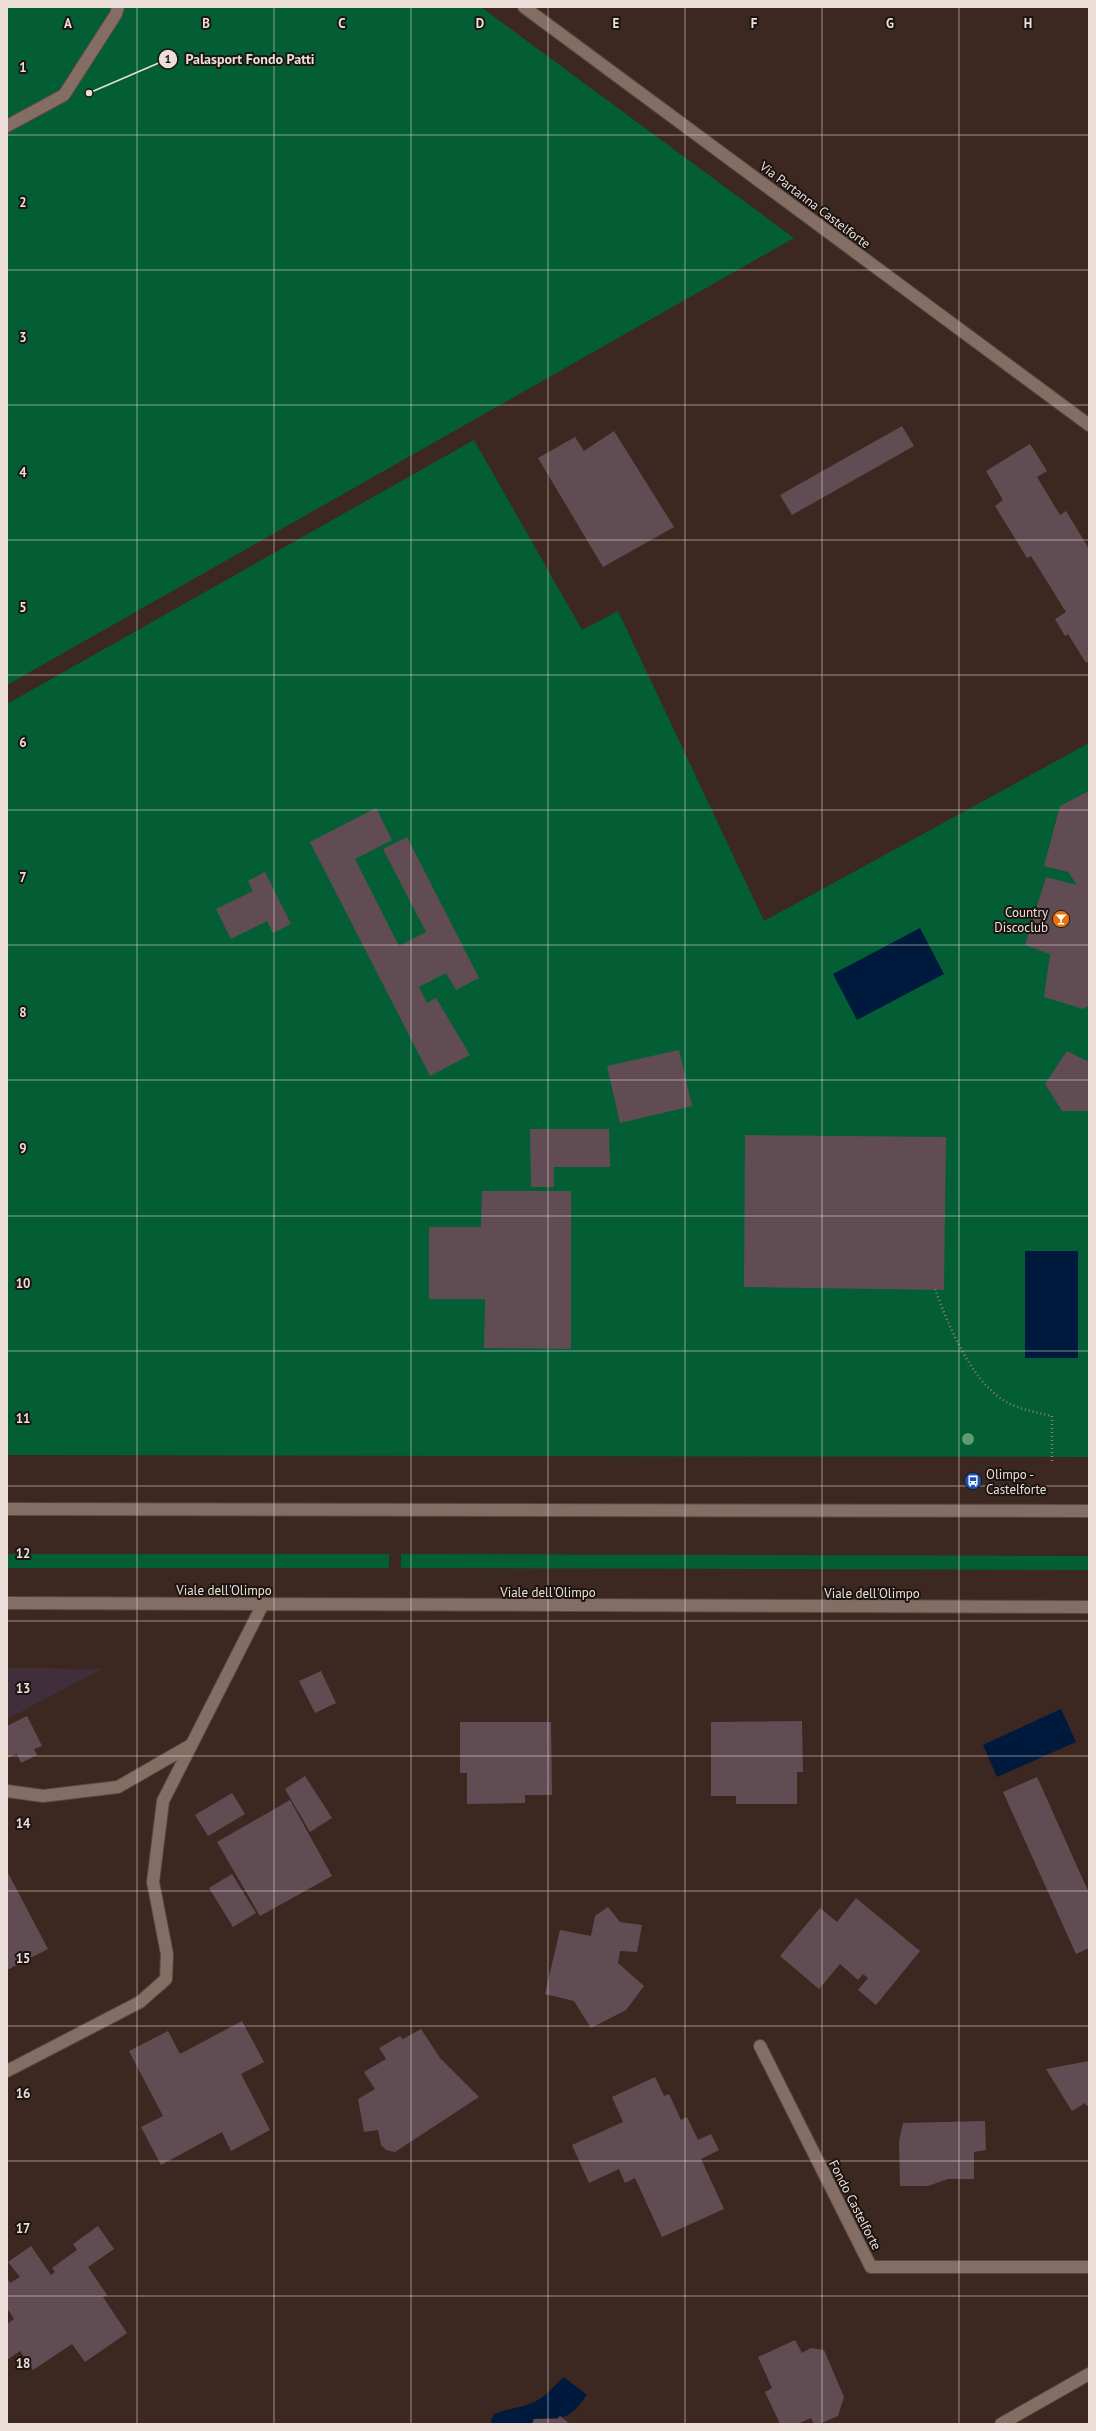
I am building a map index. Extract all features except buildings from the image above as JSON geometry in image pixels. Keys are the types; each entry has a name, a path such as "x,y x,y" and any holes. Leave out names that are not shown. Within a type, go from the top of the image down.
{"street":[{"path":"7,126 64,95 116,14 118,7"},
{"name":"Via Partanna Castelforte","path":"524,7 1089,426"},
{"path":"7,1509 1089,1511"},
{"name":"Viale dell'Olimpo","path":"7,1603 1089,1607"},
{"path":"7,2071 140,2002 166,1979 167,1954 153,1882 163,1801 263,1604"},
{"path":"7,1791 43,1796 118,1788 191,1745"},
{"name":"Fondo Castelforte","path":"760,2046 871,2267 1089,2267"},
{"path":"1001,2424 1089,2374"}],"path":[{"path":"935,1289 959,1348 983,1380 1002,1400 1023,1410 1052,1416 1052,1464"}],"shaded area":[{"path":"7,1668 102,1669 7,1719"}],"green space":[{"path":"7,7 481,7 794,238 7,685"},
{"path":"474,440 582,630 618,611 764,921 1089,743 1089,1457 7,1455 7,704"},
{"path":"7,1554 389,1554 389,1568 7,1568"},
{"path":"401,1554 1089,1556 1089,1570 401,1568"}],"water":[{"path":"920,928 944,974 857,1020 833,974"},
{"path":"1025,1251 1078,1251 1078,1358 1025,1358"},
{"path":"1061,1709 1076,1742 997,1777 983,1745"},
{"path":"564,2377 587,2395 569,2414 559,2417 534,2419 532,2424 490,2424 494,2414 527,2405 538,2400"}],"place":[{"name":"Palasport Fondo Patti","path":"89,93"},
{"name":"Country Discoclub","path":"1061,919"},
{"name":"Olimpo - Castelforte","path":"973,1481"}]}
